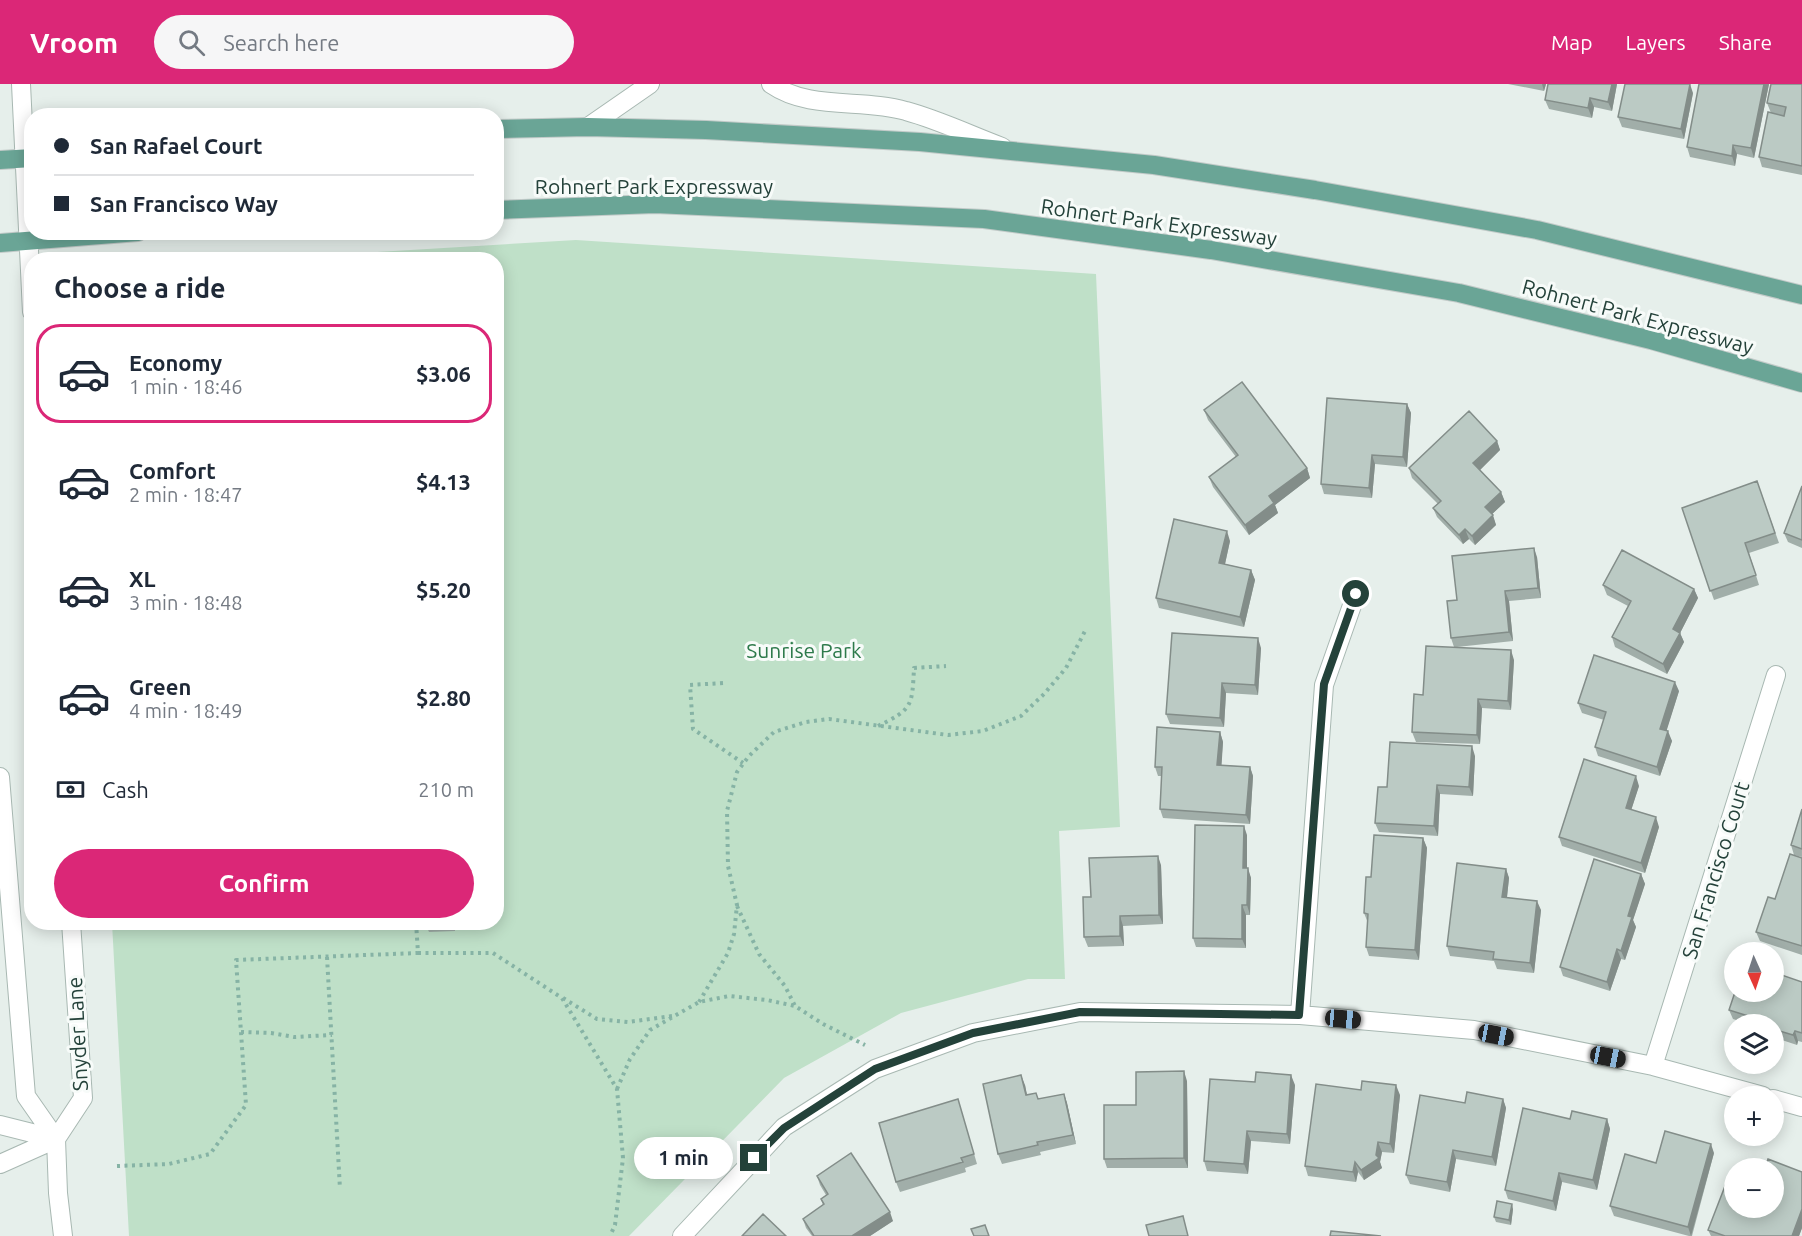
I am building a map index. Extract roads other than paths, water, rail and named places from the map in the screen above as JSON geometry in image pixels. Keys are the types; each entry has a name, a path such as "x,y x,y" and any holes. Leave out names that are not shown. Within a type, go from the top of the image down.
{"main road":[{"path":"504,129 588,127 718,131 920,142 1154,165 1315,189 1538,230 1802,295"},
{"path":"0,160 24,158"},
{"name":"Rohnert Park Expressway","path":"504,210 655,204 780,208 995,220 1211,250 1459,293 1651,340 1802,383"},
{"path":"0,243 41,240"}],"street":[{"path":"21,84 24,116"},
{"path":"588,127 650,84"},
{"path":"771,84 779,90 803,99 905,110 1009,150"},
{"path":"29,241 29,252"},
{"path":"1299,1015 1324,684 1356,594"},
{"name":"San Francisco Court","path":"1653,1066 1776,675"},
{"path":"0,777 26,1096 56,1139 58,1193 63,1236"},
{"name":"Snyder Lane","path":"56,1139 82,1098 72,930"},
{"path":"682,1236 784,1128 875,1069 973,1033 1080,1012 1299,1015 1474,1030 1653,1066 1726,1086"},
{"path":"1784,1102 1802,1107"},
{"path":"0,1125 56,1139"},
{"path":"0,1164 56,1139"}],"park label":[{"name":"Sunrise Park","path":"804,650"}]}
